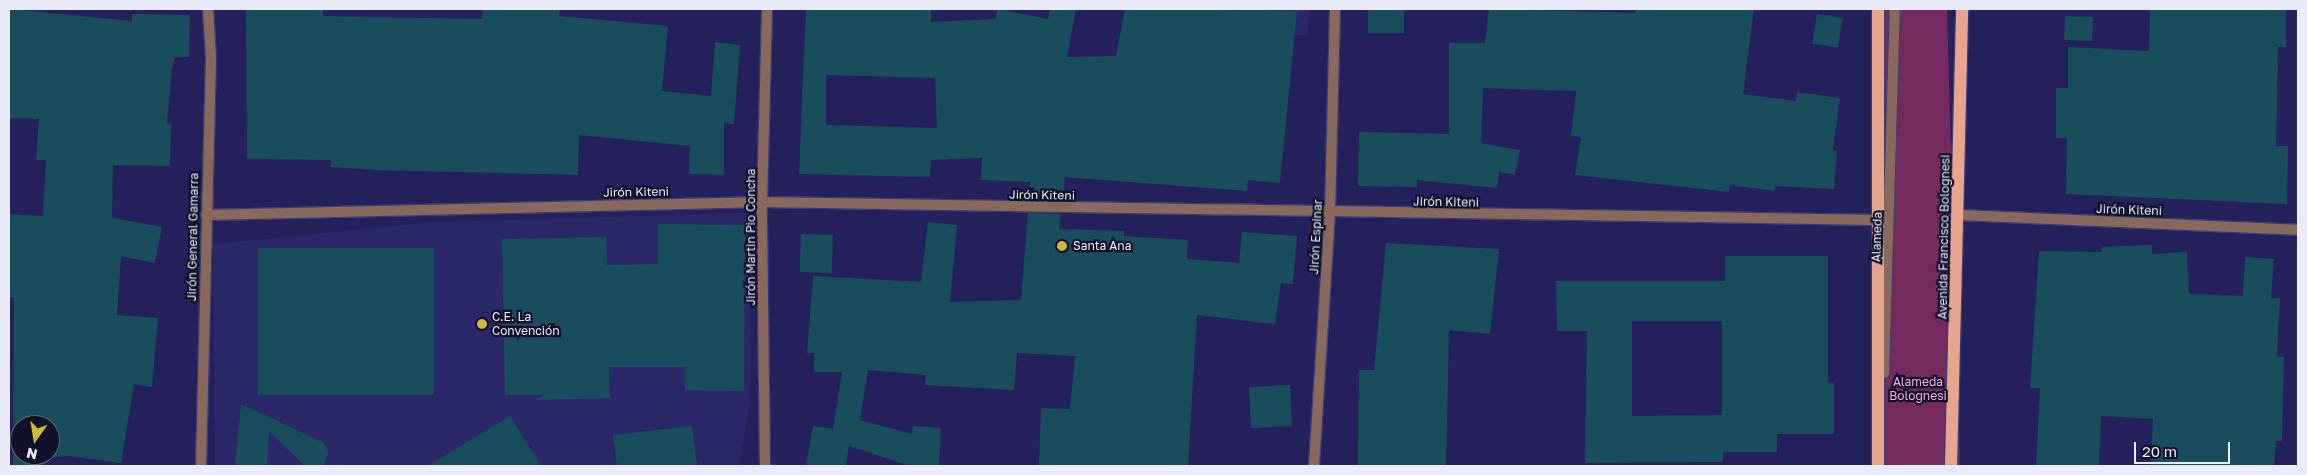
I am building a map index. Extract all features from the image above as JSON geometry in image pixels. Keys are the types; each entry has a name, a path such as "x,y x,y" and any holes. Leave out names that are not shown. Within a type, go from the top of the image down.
{"main road":[{"path":"1878,9 1878,466"},
{"name":"Avenida Francisco Bolognesi","path":"1951,466 1959,215 1962,9"}],"street":[{"name":"Jirón General Gamarra","path":"201,466 211,57 208,9"},
{"name":"Jirón Martin Pio Concha","path":"765,466 762,202 767,9"},
{"name":"Jirón Espinar","path":"1314,466 1330,214 1335,9"},
{"name":"Alameda","path":"1878,466 1895,9"},
{"name":"Jirón Kiteni","path":"206,215 762,202 1330,214 1877,220"},
{"name":"Jirón Kiteni","path":"1959,215 2298,230"}],"shaded area":[{"path":"1173,9 1310,9 1307,36 1240,31 1172,34"},
{"name":"C.E. La Convención","path":"751,213 750,403 739,466 215,466 213,244 432,222"}],"green space":[{"name":"Alameda Bolognesi","path":"1878,9 1947,9 1960,466 1878,466"}],"building":[{"path":"9,9 132,21 132,14 190,15 189,57 175,57 172,68 167,124 171,124 170,166 113,165 112,218 162,227 155,263 121,256 117,315 158,318 152,387 134,384 121,463 69,456 60,457 60,415 13,415 14,298 9,297 9,214 43,216 46,160 36,160 39,119 9,118"},
{"path":"246,9 323,9 323,16 482,19 483,9 560,9 559,16 668,26 662,91 711,96 715,42 740,45 734,124 724,123 724,175 689,174 690,146 579,135 578,175 377,170 330,167 331,160 247,159"},
{"path":"806,9 931,9 931,22 995,19 998,9 1048,19 1050,9 1076,9 1067,57 1116,56 1125,9 1297,11 1280,183 1248,180 1247,191 1065,177 1063,200 1029,199 1030,182 981,180 982,158 931,160 930,177 799,174","holes":["826,75 935,78 937,128 826,125"]},
{"path":"1368,9 1404,9 1404,33 1368,33"},
{"path":"1489,9 1635,13 1636,9 1754,9 1743,94 1796,101 1797,92 1840,98 1833,150 1837,151 1834,189 1775,186 1775,191 1730,185 1729,192 1575,175 1581,137 1571,136 1576,91 1483,88 1481,143 1520,150 1515,175 1499,172 1497,188 1417,180 1417,187 1358,186 1359,132 1449,134 1449,43 1485,43"},
{"path":"2150,9 2286,9 2286,47 2278,47 2276,146 2288,146 2287,204 2066,194 2067,138 2056,138 2056,88 2068,88 2068,47 2149,51"},
{"path":"1817,14 1843,18 1838,48 1812,44"},
{"path":"2065,16 2093,17 2092,41 2064,40"},
{"path":"1028,213 1061,214 1059,229 1124,231 1124,236 1188,240 1187,259 1239,263 1242,232 1297,236 1293,284 1281,283 1275,324 1197,315 1188,466 1039,466 1041,408 1070,409 1075,356 1017,353 1014,390 925,385 926,375 868,370 860,420 912,434 913,426 941,428 939,466 910,466 849,446 846,466 806,466 813,426 833,429 842,372 814,372 814,353 807,353 813,276 921,282 928,222 957,225 950,302 1021,300"},
{"path":"658,224 745,225 744,391 685,390 685,367 609,367 610,398 536,400 544,395 505,395 502,239 606,237 607,265 658,264"},
{"path":"801,234 833,235 832,273 800,272"},
{"path":"1386,243 1499,249 1490,334 1449,330 1446,466 1358,466 1359,370 1374,370"},
{"path":"2152,245 2152,254 2187,252 2189,294 2243,296 2245,257 2274,259 2271,298 2280,298 2277,356 2284,357 2282,441 2276,441 2274,466 2151,466 2153,419 2101,416 2099,466 2036,466 2040,388 2030,388 2039,251 2102,252 2102,247"},
{"path":"258,248 434,248 434,395 258,395"},
{"path":"1725,256 1828,256 1828,383 1834,383 1834,434 1777,434 1777,452 1723,452 1723,462 1585,463 1587,331 1557,331 1556,281 1725,281","holes":["1632,321 1722,321 1722,415 1632,416"]},
{"path":"1290,385 1292,426 1251,428 1249,387"},
{"path":"241,404 324,443 328,452 324,466 305,466 269,431 267,466 235,466"},
{"path":"510,416 541,466 428,466"},
{"path":"692,426 697,465 617,466 613,435"},
{"path":"13,465 42,465 42,466"}],"place":[{"name":"Santa Ana","path":"1062,246"},
{"name":"C.E. La Convención","path":"482,324"}]}
